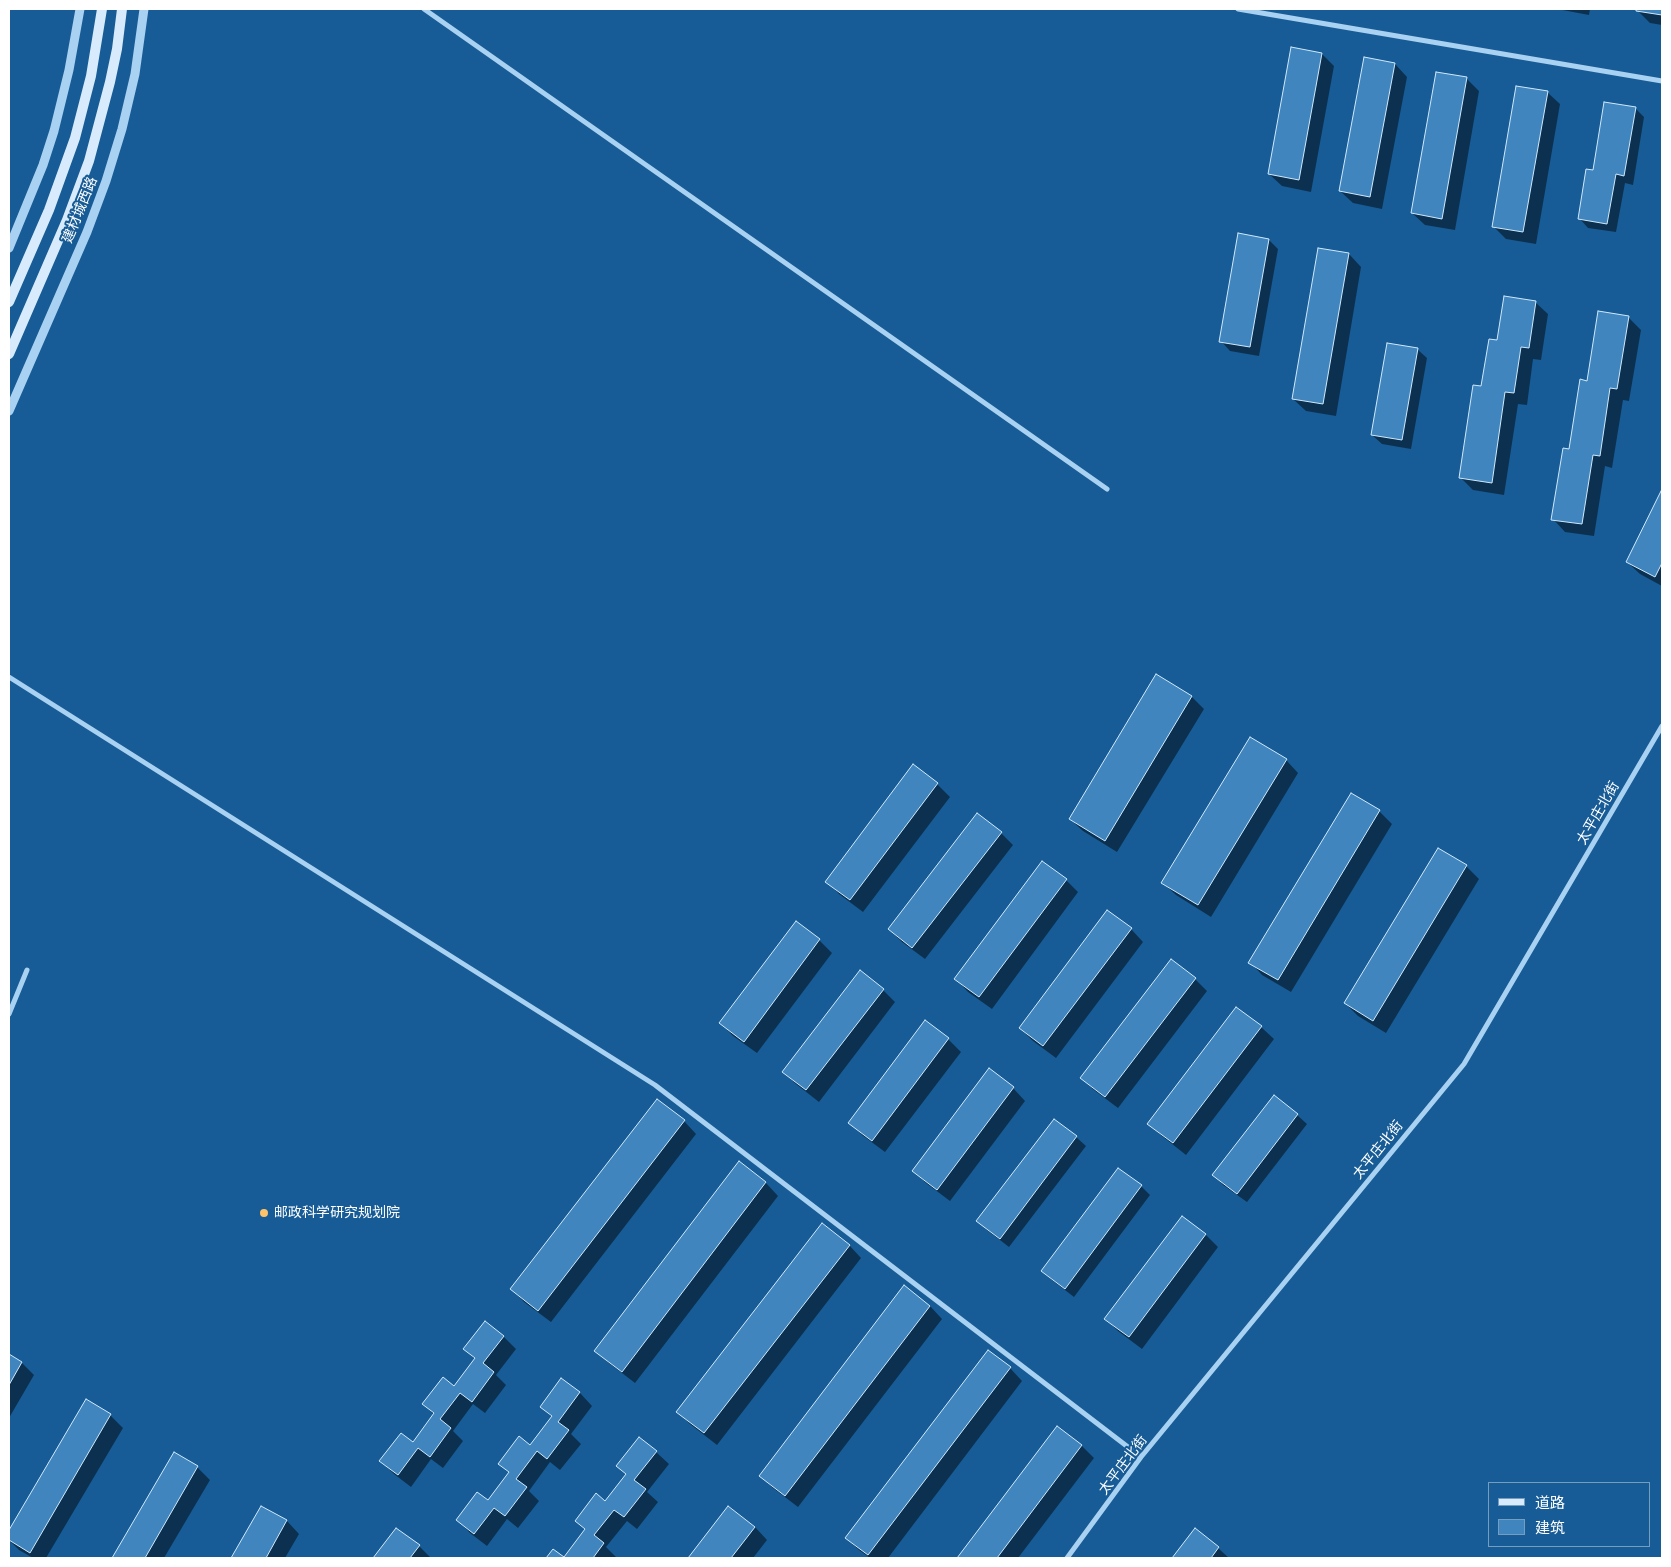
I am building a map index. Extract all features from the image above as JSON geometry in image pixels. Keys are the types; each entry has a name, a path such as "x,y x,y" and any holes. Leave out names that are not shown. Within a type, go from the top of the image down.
{"main road":[{"path":"9,302 49,210 75,138 91,76 102,9"},
{"name":"建材城西路","path":"9,354 70,212 89,161 110,82 117,49 122,9"}],"street":[{"path":"9,248 43,165 54,131 69,70 80,9"},
{"name":"建材城西路","path":"9,411 87,232 106,181 122,129 135,74 144,9"},
{"path":"424,9 1107,489"},
{"path":"1238,9 1662,81"},
{"path":"9,677 655,1085 1141,1457"},
{"name":"太平庄北街","path":"1068,1558 1141,1457 1464,1064 1662,726"},
{"path":"9,1014 27,970"}],"building":[{"path":"1636,9 1662,9 1662,15 1636,11"},
{"path":"1291,47 1322,53 1299,180 1268,174"},
{"path":"1364,57 1395,63 1370,197 1339,191"},
{"path":"1436,72 1467,77 1442,219 1411,213"},
{"path":"1516,86 1548,91 1523,232 1492,227"},
{"path":"1604,102 1636,107 1624,176 1616,174 1607,224 1578,219 1586,169 1593,170"},
{"path":"1238,233 1269,239 1250,347 1219,342"},
{"path":"1318,248 1349,253 1323,404 1292,399"},
{"path":"1504,296 1536,301 1529,348 1521,347 1514,393 1505,392 1492,483 1459,478 1473,385 1481,386 1489,339 1497,340"},
{"path":"1598,311 1629,316 1617,389 1610,388 1600,456 1593,455 1582,524 1551,520 1563,448 1569,449 1580,379 1587,381"},
{"path":"1387,343 1418,348 1402,440 1371,435"},
{"path":"1662,489 1662,563 1655,577 1626,562"},
{"path":"1156,674 1192,696 1105,841 1069,819"},
{"path":"1250,737 1287,759 1198,905 1161,883"},
{"path":"913,764 938,783 850,900 825,882"},
{"path":"1351,793 1380,810 1278,980 1248,963"},
{"path":"977,813 1002,832 912,948 888,929"},
{"path":"1438,848 1467,865 1373,1021 1344,1003"},
{"path":"1042,861 1067,879 979,997 954,979"},
{"path":"1107,910 1132,928 1043,1046 1019,1028"},
{"path":"796,921 820,939 744,1042 719,1023"},
{"path":"1171,959 1196,978 1105,1097 1080,1078"},
{"path":"860,970 884,989 806,1090 782,1072"},
{"path":"1236,1007 1262,1026 1173,1143 1147,1124"},
{"path":"925,1020 949,1038 872,1141 848,1123"},
{"path":"989,1068 1014,1087 937,1190 912,1171"},
{"path":"1274,1095 1298,1114 1237,1194 1212,1175"},
{"path":"657,1099 685,1120 538,1311 510,1289"},
{"path":"1054,1119 1077,1136 1000,1239 976,1221"},
{"path":"739,1161 766,1182 622,1372 594,1351"},
{"path":"1118,1168 1142,1185 1065,1289 1041,1271"},
{"path":"1182,1216 1206,1234 1129,1337 1104,1319"},
{"path":"822,1223 850,1245 704,1433 676,1412"},
{"path":"904,1285 930,1306 785,1496 759,1476"},
{"path":"485,1321 504,1336 483,1363 494,1372 472,1402 460,1393 440,1419 451,1428 430,1457 418,1448 398,1475 379,1461 401,1433 413,1442 434,1413 422,1404 443,1377 454,1386 475,1358 463,1349"},
{"path":"988,1350 1011,1367 868,1555 845,1538"},
{"path":"9,1354 22,1362 9,1385"},
{"path":"561,1378 580,1392 558,1422 569,1430 547,1459 537,1451 516,1479 527,1487 505,1516 494,1508 474,1534 456,1520 477,1492 488,1500 509,1472 498,1464 519,1436 530,1445 552,1416 540,1407"},
{"path":"86,1399 111,1414 30,1553 9,1540 9,1530"},
{"path":"1057,1426 1082,1445 997,1558 957,1558"},
{"path":"639,1437 657,1451 634,1480 646,1489 624,1517 614,1510 594,1535 604,1543 593,1558 546,1558 553,1549 564,1557 585,1529 575,1521 596,1493 605,1501 626,1474 616,1466"},
{"path":"174,1452 198,1466 145,1558 112,1558"},
{"path":"261,1506 287,1520 266,1558 231,1558"},
{"path":"728,1506 755,1527 731,1558 688,1558"},
{"path":"396,1528 420,1545 410,1558 373,1558"},
{"path":"1195,1528 1219,1547 1211,1558 1172,1558"}],"place":[{"name":"邮政科学研究规划院","path":"264,1213"}]}
